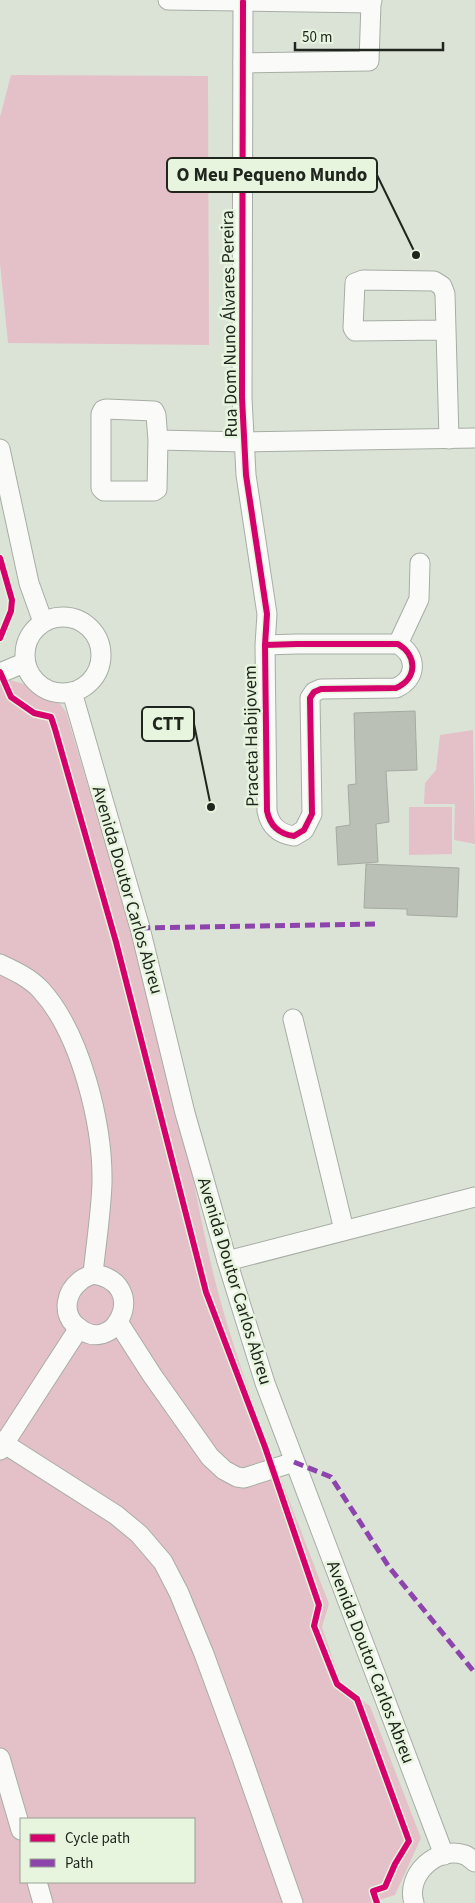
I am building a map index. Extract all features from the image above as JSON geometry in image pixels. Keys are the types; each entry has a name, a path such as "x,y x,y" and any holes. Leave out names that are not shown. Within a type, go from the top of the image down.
{"street":[{"path":"168,0 372,2 369,62 243,63"},
{"name":"Rua Dom Nuno Álvares Pereira","path":"243,2 242,398 246,475 266,614 265,645"},
{"path":"446,330 354,331 355,283 359,280 438,282 442,286 445,294 446,330 448,439"},
{"path":"103,410 154,411 158,440 157,489 154,491 104,491 101,488 101,414 103,410"},
{"path":"158,440 245,442 475,438"},
{"path":"0,449 29,583 44,622"},
{"path":"265,645 398,644 419,599 420,563"},
{"path":"62,616 77,620 94,633 100,646 101,661 95,675 85,686 72,692 57,693 43,688 32,678 24,663 25,650 30,636 44,622 53,617 62,616"},
{"name":"Praceta Habijovem","path":"265,645 267,811 276,830 288,836 294,836 300,834 308,825 312,814 310,698 314,692 322,689 391,689 404,684 410,676 412,662 408,653 398,644"},
{"path":"0,672 24,663"},
{"name":"Avenida Doutor Carlos Abreu","path":"72,692 140,928 185,1113 227,1261 265,1383 444,1855"},
{"path":"0,964 27,977 41,989 54,1006 74,1048 90,1091 100,1146 102,1183 94,1274"},
{"path":"293,1019 344,1230"},
{"path":"227,1261 475,1197"},
{"path":"94,1274 112,1280 124,1301 123,1313 118,1322 108,1331 99,1334 87,1334 72,1322 68,1315 66,1303 70,1292 80,1281 94,1274"},
{"path":"118,1322 201,1445 224,1470 237,1477 244,1478 294,1462"},
{"path":"79,1328 1,1445 116,1515 140,1534 163,1562 179,1593 204,1654 293,1903"},
{"path":"0,1758 20,1827"},
{"path":"414,1903 412,1897 414,1883 424,1865 435,1857 450,1853 465,1855 475,1862"},
{"path":"37,1883 43,1903"}],"shaded area":[{"path":"11,75 208,76 209,345 8,343 0,263 0,117"},
{"path":"10,680 31,686 54,696 66,712 135,942 160,1034 212,1266 228,1327 263,1432 329,1604 322,1627 342,1686 370,1706 421,1838 395,1895 369,1903 0,1903 0,684"},
{"path":"473,730 475,844 454,840 455,804 424,804 425,783 436,770 440,735"},
{"path":"409,807 452,807 452,854 409,855"}],"building":[{"path":"415,711 417,770 386,771 389,822 376,824 378,862 338,865 336,827 350,825 348,785 356,784 354,713"},
{"path":"366,864 459,868 457,917 407,915 407,909 364,908"}],"marked path":[{"path":"140,928 375,924"},
{"path":"294,1462 331,1477 389,1567 475,1673"}],"cycle path":[{"path":"243,2 242,398 246,475 267,614 265,645 267,811 270,821 276,828 294,836 304,830 312,814 310,698 314,692 321,689 396,688 408,679 411,673 412,661 405,649 398,644 265,645"},
{"path":"0,558 12,600 11,611 0,638"},
{"path":"0,672 11,697 34,713 51,717 116,942 206,1292 265,1447 319,1605 314,1626 337,1684 357,1699 409,1841 395,1864 385,1887 373,1891 377,1903"}],"place":[{"name":"O Meu Pequeno Mundo","path":"416,255"},
{"name":"CTT","path":"211,807"}]}
